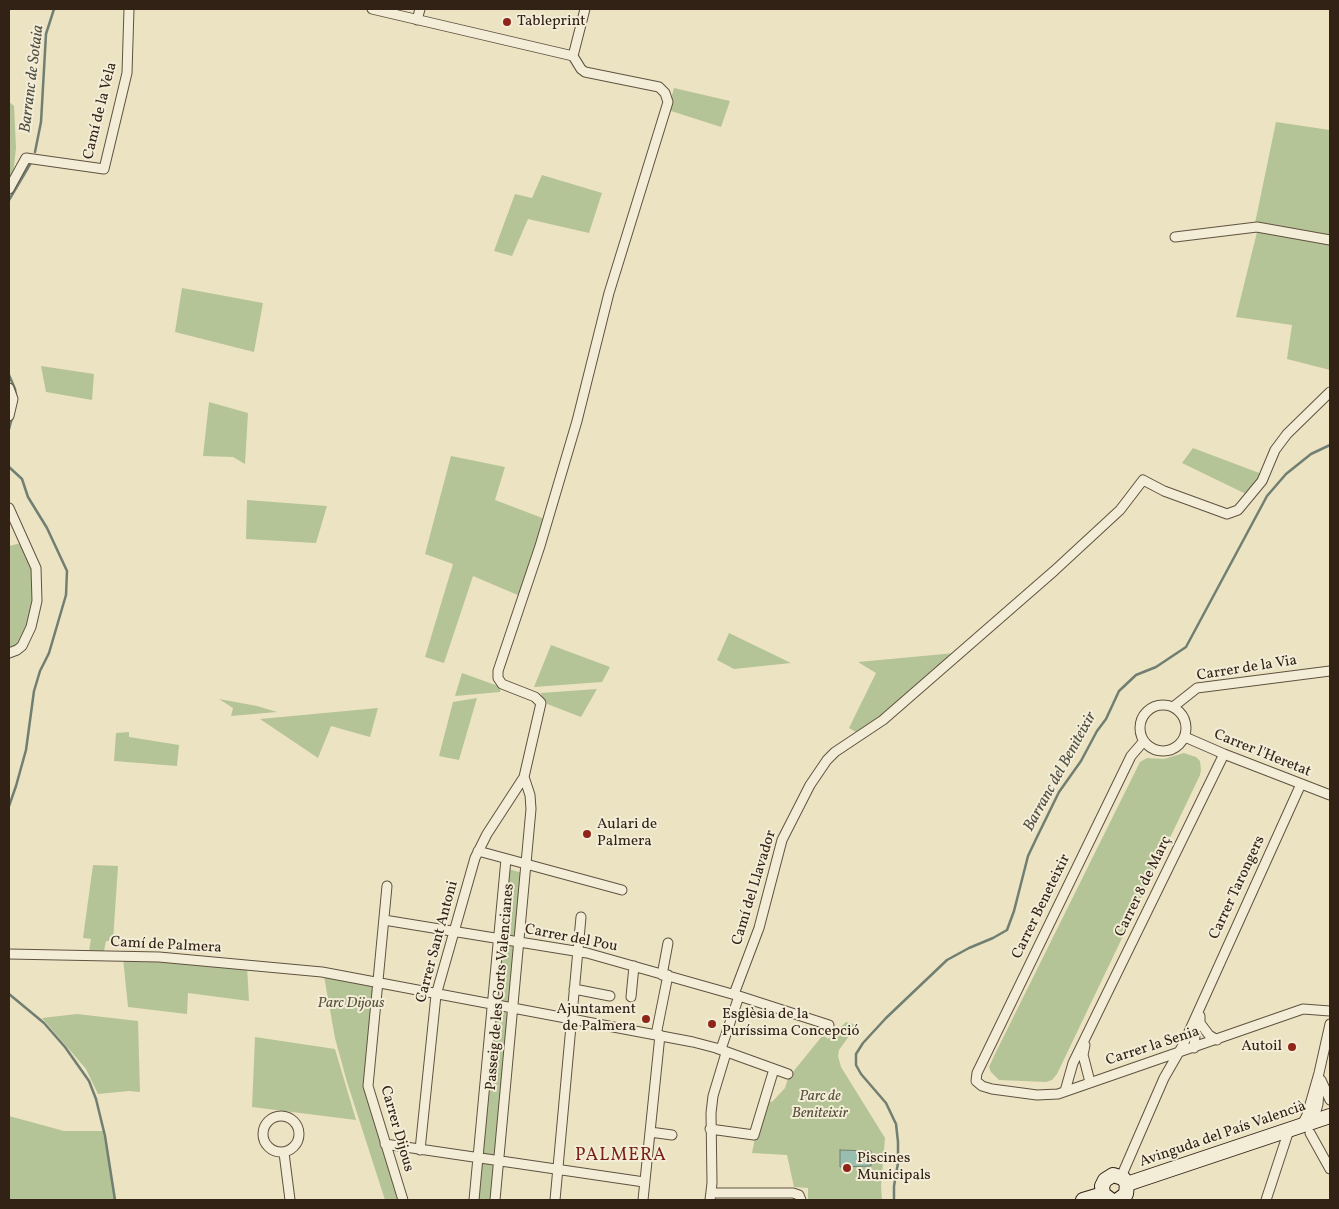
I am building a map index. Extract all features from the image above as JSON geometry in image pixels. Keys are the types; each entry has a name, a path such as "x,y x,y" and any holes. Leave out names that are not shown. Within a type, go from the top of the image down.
{"main road":[{"name":"Avinguda del País Valencià","path":"1083,1200 1119,1193 1330,1116"}],"street":[{"name":"Camí de la Vela","path":"9,189 26,158 104,168 127,74 129,9"},
{"path":"372,9 573,56 585,9"},
{"path":"417,20 420,9"},
{"name":"Carrer Sant Antoni","path":"420,1150 436,995 478,851 524,776 541,703 534,697 502,684 498,678 498,671 540,546 576,421 609,294 668,102 665,93 659,87 585,72 573,56"},
{"path":"1175,237 1257,227 1330,240"},
{"path":"9,388 13,399 9,416"},
{"name":"Camí del Llavador","path":"711,1196 710,1129 713,1096 736,995 759,928 782,840 820,768 835,752 883,720 1054,571 1120,510 1143,480 1164,492 1227,514 1238,510 1262,481 1275,450 1287,434 1330,392"},
{"path":"9,508 36,568 37,600 32,627 22,646 9,653"},
{"name":"Carrer de la Via","path":"1173,707 1197,688 1330,671"},
{"path":"1160,705 1173,707 1179,711 1186,723 1185,737 1181,743 1169,751 1155,751 1143,742 1139,729 1140,722 1147,711 1160,705"},
{"name":"Carrer l'Heretat","path":"1185,737 1300,784 1330,794"},
{"name":"Carrer Beneteixir","path":"982,1086 976,1081 977,1073 1131,756 1143,742"},
{"name":"Carrer 8 de Març","path":"1065,1091 1073,1063 1224,754"},
{"name":"Passeig de les Corts Valencianes","path":"495,1200 514,1008 531,802 529,787 524,776"},
{"name":"Carrer Tarongers","path":"1119,1193 1164,1078 1176,1054 1183,1045 1300,784"},
{"path":"478,851 622,890"},
{"name":"Passeig de les Corts Valencianes","path":"474,1200 506,859"},
{"name":"Carrer Dijous","path":"387,886 368,1086 403,1200"},
{"path":"555,1200 581,917"},
{"name":"Carrer del Pou","path":"384,920 578,951 736,995 829,1025"},
{"path":"643,1200 668,943"},
{"name":"Camí de Palmera","path":"9,954 159,957 322,972 436,995 658,1035 723,1051 788,1074"},
{"name":"Carrer del Pou","path":"631,997 634,966"},
{"path":"574,989 610,996"},
{"name":"Carrer Tarongers","path":"1201,1003 1200,1023 1209,1035 1218,1040"},
{"name":"Carrer Tarongers","path":"1194,1048 1195,1028 1201,1003"},
{"name":"Carrer la Senia","path":"982,1086 1037,1095 1050,1095 1218,1040 1302,1009 1330,1011"},
{"path":"1266,1200 1318,1104 1319,1073 1330,1024"},
{"name":"Carrer 8 de Març","path":"1089,1032 1083,1055 1090,1082"},
{"path":"710,1129 754,1134 774,1069"},
{"path":"1319,1073 1330,1100"},
{"path":"276,1116 291,1119 298,1128 299,1134 296,1145 284,1153 271,1150 264,1143 262,1137 265,1124 276,1116"},
{"path":"1304,1127 1330,1169"},
{"path":"650,1132 672,1135"},
{"path":"386,1144 644,1182"},
{"path":"284,1153 290,1200"},
{"path":"711,1196 793,1192 799,1195 801,1200"}],"green space":[{"path":"674,88 730,101 721,127 668,110"},
{"path":"9,102 14,106 16,148 13,176 9,185"},
{"path":"1276,122 1330,130 1330,370 1287,359 1292,325 1236,317 1257,232 1255,223"},
{"path":"542,175 602,193 589,233 528,219 512,256 494,251 515,194 532,198"},
{"path":"182,288 263,303 254,352 175,332"},
{"path":"41,366 94,374 92,400 46,392"},
{"path":"209,402 248,413 245,464 233,457 203,456"},
{"path":"1193,448 1262,474 1248,495 1182,463"},
{"path":"451,456 505,467 495,500 545,519 520,596 473,576 444,663 425,657 453,564 425,554"},
{"path":"247,500 327,506 316,543 246,539"},
{"path":"25,542 33,573 34,608 22,643 9,650 9,546"},
{"path":"729,633 791,663 734,669 717,660"},
{"path":"551,645 610,667 602,682 534,687"},
{"path":"955,653 881,717 856,732 849,728 876,673 858,662"},
{"path":"462,673 501,687 500,692 455,696"},
{"path":"597,689 581,717 542,702 541,693"},
{"path":"477,698 459,760 439,756 453,702"},
{"path":"219,699 277,712 231,716 233,708"},
{"path":"378,708 370,737 331,726 318,758 260,719"},
{"path":"129,732 129,737 179,745 177,766 114,761 116,733"},
{"path":"1184,753 1196,757 1200,761 1200,775 1057,1074 1052,1080 1046,1082 999,1080 989,1067 1140,762 1147,758 1164,759"},
{"path":"93,865 118,866 113,941 106,941 104,951 89,951 91,939 83,938"},
{"path":"509,869 522,873 516,936 503,935"},
{"path":"502,944 516,946 510,1003 496,1001"},
{"path":"123,958 247,966 249,1001 188,993 187,1014 128,1007"},
{"name":"Parc Dijous","path":"324,976 373,987 364,1082 398,1200 385,1200 347,1082 335,1038"},
{"path":"495,1010 509,1013 495,1155 481,1154"},
{"path":"77,1014 138,1021 140,1092 129,1091 98,1094 86,1069 42,1018"},
{"name":"Parc de Beniteixir","path":"846,1022 857,1025 839,1050 838,1056 841,1067 885,1138 881,1186 882,1200 808,1200 808,1188 794,1187 787,1155 752,1153 755,1138 767,1100 772,1102 785,1088 788,1078 823,1035 828,1039"},
{"path":"255,1037 335,1049 356,1120 252,1107"},
{"path":"9,1116 64,1131 103,1131 115,1200 9,1200"},
{"path":"481,1162 495,1164 491,1200 477,1200"}],"shaded area":[{"path":"840,1150 871,1151 871,1166 840,1167"}],"waterway":[{"name":"Barranc de Sotaia","path":"35,152 41,122 46,34 54,9"},
{"name":"Barranc de Sotaia","path":"9,200 32,161"},
{"name":"Barranc de Sotaia","path":"9,375 16,396"},
{"name":"Barranc de Sotaia","path":"9,429 12,418"},
{"name":"Barranc del Beniteixir","path":"894,1200 894,1186 898,1163 896,1124 886,1103 861,1074 856,1065 856,1054 863,1043 886,1018 947,960 1007,930 1014,911 1028,856 1059,792 1081,761 1097,731 1106,719 1119,691 1136,675 1156,667 1186,647 1267,496 1286,474 1311,454 1330,445"},
{"name":"Barranc de Sotaia","path":"9,467 22,479 28,497 47,528 67,571 66,595 49,653 40,671 34,691 26,750 9,806"},
{"name":"Barranc de Sotaia","path":"9,994 44,1023 65,1047 89,1081 96,1099 105,1136 115,1200"}],"place":[{"name":"Tableprint","path":"507,22"},
{"name":"Aulari de Palmera","path":"587,834"},
{"name":"Ajuntament de Palmera","path":"646,1019"},
{"name":"Esglèsia de la Puríssima Concepció","path":"712,1024"},
{"name":"Autoil","path":"1292,1047"},
{"name":"Piscines Municipals","path":"847,1168"}],"district":[{"name":"PALMERA","path":"621,1157"}]}
